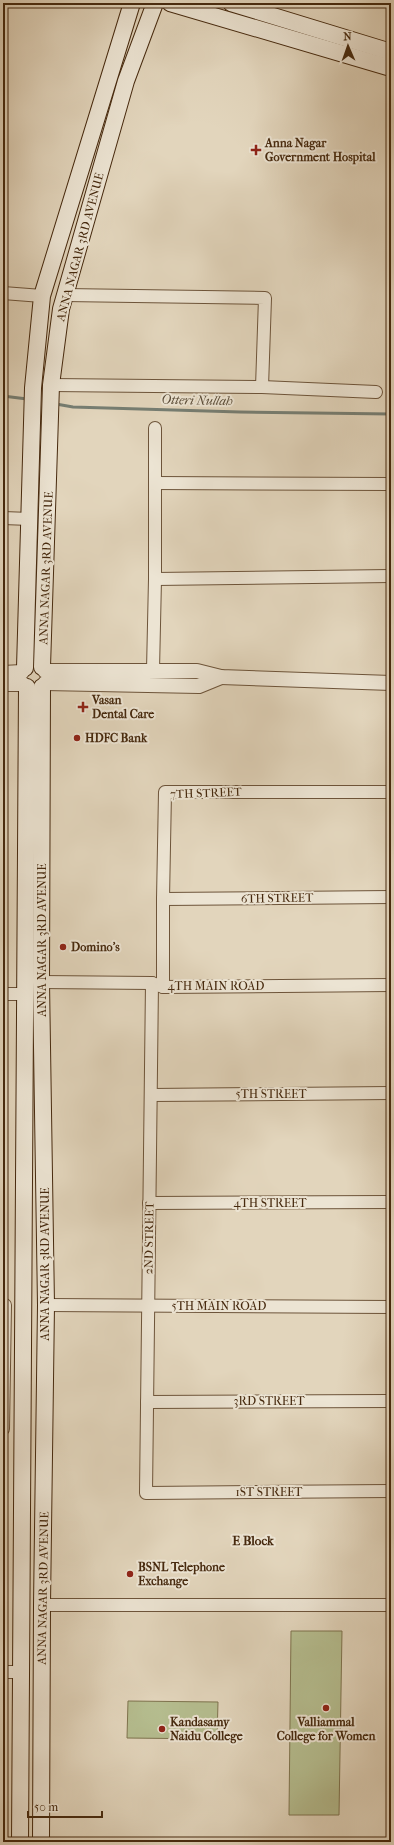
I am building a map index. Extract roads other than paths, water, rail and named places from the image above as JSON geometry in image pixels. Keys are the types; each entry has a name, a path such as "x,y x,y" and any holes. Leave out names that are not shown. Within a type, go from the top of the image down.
{"main road":[{"name":"ANNA NAGAR 3RD AVENUE","path":"41,1842 42,1604 46,1305 41,982 30,520 32,400 42,296 132,3"},
{"name":"ANNA NAGAR 3RD AVENUE","path":"20,1842 20,1672 26,994 34,677 51,397 61,309 125,86 155,3"},
{"path":"170,3 391,68"},
{"path":"232,3 391,52"},
{"path":"109,81 125,86"}],"street":[{"path":"3,293 42,296"},
{"path":"66,295 265,298 262,387"},
{"path":"51,397 262,387 376,392"},
{"path":"153,670 155,579 155,428"},
{"path":"155,483 391,484"},
{"path":"3,518 30,520"},
{"path":"155,579 391,576"},
{"path":"3,684 34,677 153,670 196,671 222,677 391,683"},
{"path":"3,673 34,677 199,686 222,677"},
{"name":"7TH STREET","path":"157,985 163,899 165,792 391,792"},
{"name":"6TH STREET","path":"163,899 391,897"},
{"name":"4TH MAIN ROAD","path":"41,982 157,985 391,985"},
{"name":"2ND STREET","path":"146,1492 151,1095 157,985"},
{"path":"3,994 26,994"},
{"name":"5TH STREET","path":"151,1095 391,1093"},
{"name":"4TH STREET","path":"149,1203 391,1202"},
{"path":"3,1429 4,1305 24,1305"},
{"name":"5TH MAIN ROAD","path":"46,1305 391,1307"},
{"name":"3RD STREET","path":"147,1402 391,1401"},
{"name":"1ST STREET","path":"146,1492 391,1491"},
{"path":"42,1604 391,1605"},
{"path":"3,1672 20,1672"}],"waterway":[{"name":"Otteri Nullah","path":"3,396 27,399"},
{"name":"Otteri Nullah","path":"56,404 73,407 240,412 391,414"}],"place":[{"name":"Anna Nagar Government Hospital","path":"256,150"},
{"name":"Vasan Dental Care","path":"83,707"},
{"name":"HDFC Bank","path":"77,738"},
{"name":"Domino's","path":"63,947"},
{"name":"BSNL Telephone Exchange","path":"130,1574"},
{"name":"Valliammal College for Women","path":"326,1708"},
{"name":"Kandasamy Naidu College","path":"162,1729"}],"district":[{"name":"E Block","path":"253,1540"}]}
